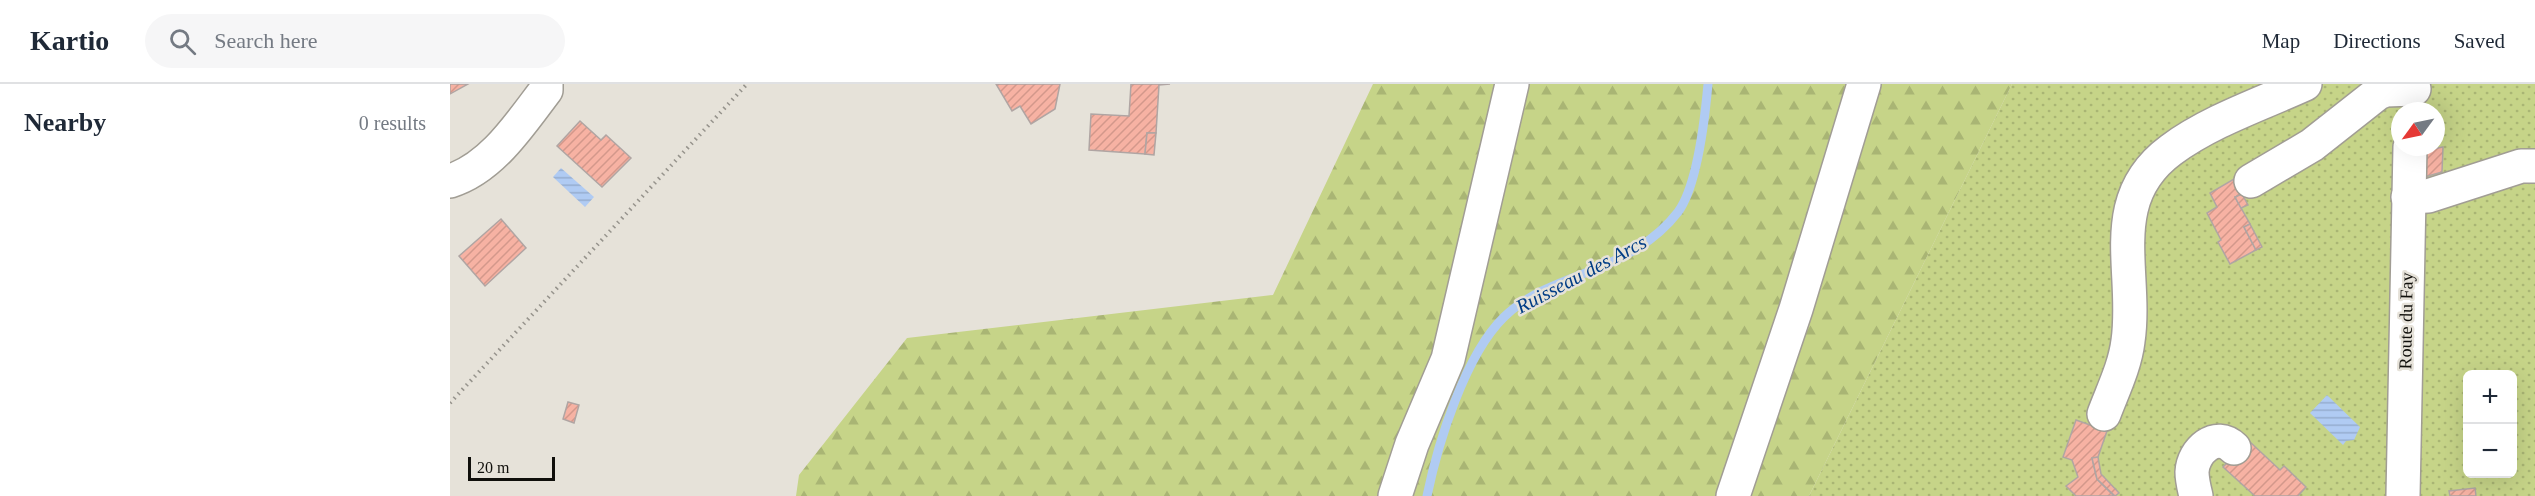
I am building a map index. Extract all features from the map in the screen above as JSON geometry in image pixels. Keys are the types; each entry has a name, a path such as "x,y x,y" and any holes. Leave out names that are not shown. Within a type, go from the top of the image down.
{"street":[{"path":"450,181 467,176 510,138 546,90 546,84"},
{"path":"1395,496 1412,444 1448,359 1512,84"},
{"path":"1733,496 1796,309 1864,84"},
{"path":"2104,414 2122,366 2128,342 2129,213 2141,181 2170,151 2192,137 2305,84"},
{"path":"2251,181 2312,145 2378,93 2386,90 2413,95"},
{"name":"Route du Fay","path":"2403,496 2410,156"},
{"path":"2408,197 2428,196 2521,166 2535,166"},
{"path":"2196,496 2192,474 2193,464 2200,454 2214,441 2221,439 2234,448"}],"path":[{"path":"450,404 747,84"}],"green space":[{"path":"1373,84 2012,84 1809,496 796,496 799,475 907,338 1273,295"},
{"path":"2012,84 2535,84 2535,496 1809,496"}],"water":[{"path":"561,168 594,197 585,207 553,177"},
{"path":"2327,395 2360,427 2354,440 2346,441 2343,445 2310,413"}],"building":[{"path":"450,84 468,84 450,94"},
{"path":"996,84 1060,84 1055,109 1031,124 1020,106 1012,111"},
{"path":"1131,84 1170,84 1159,85 1156,133 1147,133 1145,154 1089,150 1091,114 1129,116"},
{"path":"580,121 601,140 606,135 631,158 602,187 557,146"},
{"path":"1147,133 1156,133 1154,155 1145,154"},
{"path":"2417,156 2443,156 2442,172 2414,180"},
{"path":"2234,179 2242,194 2235,197 2250,224 2244,227 2256,250 2230,264 2218,242 2221,240 2207,213 2217,207 2210,193"},
{"path":"2242,194 2248,205 2241,208 2235,197"},
{"path":"501,219 526,248 485,286 459,256"},
{"path":"2250,224 2262,247 2256,250 2244,227"},
{"path":"568,402 579,405 574,423 563,419"},
{"path":"2076,420 2107,431 2098,457 2092,458 2097,479 2114,496 2076,496 2066,486 2078,477 2072,460 2063,457"},
{"path":"2249,441 2280,470 2284,466 2306,487 2298,496 2255,496 2223,467"},
{"path":"2098,457 2101,474 2119,493 2115,496 2097,479 2092,458"},
{"path":"2475,488 2476,496 2450,496 2449,491"}],"waterway":[{"name":"Ruisseau des Arcs","path":"1427,496 1438,451 1465,376 1490,333 1504,317 1522,302 1543,290 1601,267 1637,248 1659,232 1678,212 1685,200 1695,169 1708,84"}]}
